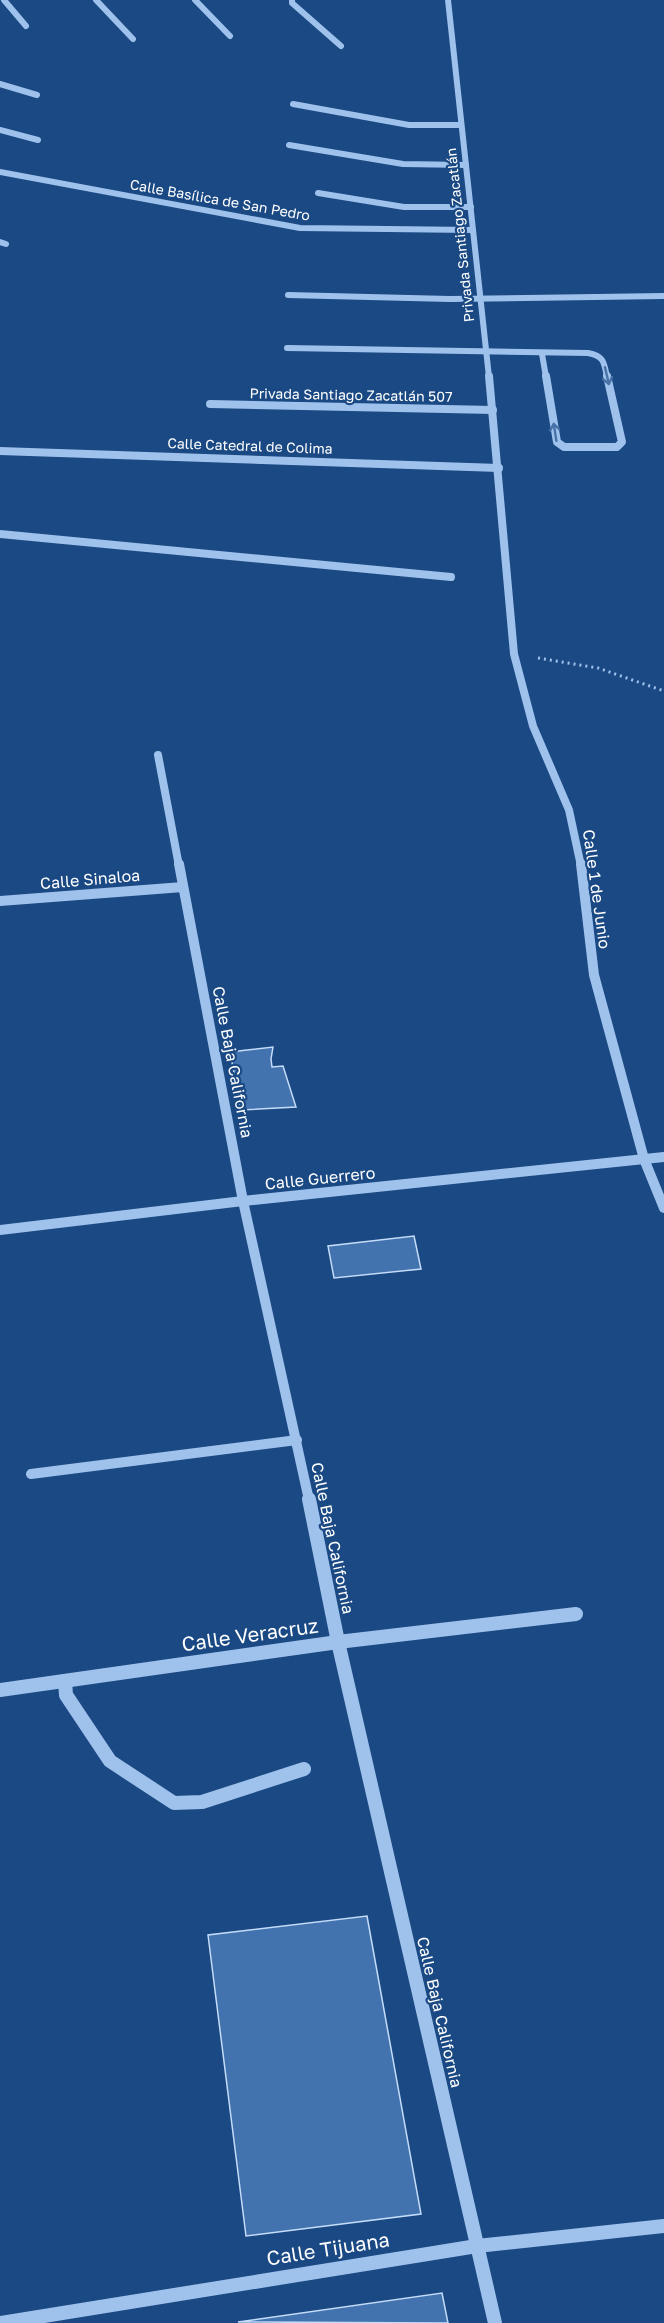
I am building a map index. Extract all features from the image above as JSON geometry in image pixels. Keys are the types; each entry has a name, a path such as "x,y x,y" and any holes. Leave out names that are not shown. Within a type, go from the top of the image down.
{"street":[{"path":"4,0 26,26"},
{"path":"96,0 133,39"},
{"path":"195,0 230,36"},
{"path":"292,0 292,3 341,46"},
{"name":"Privada Santiago Zacatlán","path":"448,0 499,468"},
{"path":"0,84 37,95"},
{"path":"293,104 409,125 461,125"},
{"path":"0,130 38,141"},
{"path":"289,145 403,164 466,165"},
{"name":"Calle Basílica de San Pedro","path":"0,172 300,228 473,230"},
{"path":"318,193 404,207 471,207"},
{"path":"288,295 480,298 664,296"},
{"path":"287,348 599,355 603,359 622,442 617,447 564,447 556,442 542,354"},
{"name":"Privada Santiago Zacatlán 507","path":"210,404 493,410"},
{"name":"Calle Catedral de Colima","path":"0,451 499,468"},
{"name":"Calle 1 de Junio","path":"499,468 514,654 533,726 569,810 581,863 594,975 644,1159 664,1208"},
{"path":"0,534 451,577"},
{"name":"Calle Baja California","path":"158,755 243,1201 297,1440 338,1642 495,2323"},
{"name":"Calle Sinaloa","path":"0,901 183,887"},
{"name":"Calle Guerrero","path":"0,1230 243,1201 664,1157"},
{"path":"31,1474 297,1440"},
{"name":"Calle Veracruz","path":"0,1690 338,1642 576,1614"},
{"path":"65,1681 66,1695 110,1761 174,1803 202,1802 304,1769"},
{"name":"Calle Tijuana","path":"1,2323 477,2246 664,2226"}],"path":[{"path":"514,654 598,668 664,691"}],"building":[{"path":"273,1047 272,1067 283,1066 296,1107 241,1110 230,1052"},
{"path":"414,1236 421,1269 334,1278 328,1246"},
{"path":"367,1916 421,2214 246,2236 208,1935"},
{"path":"442,2293 448,2323 238,2322"}]}
